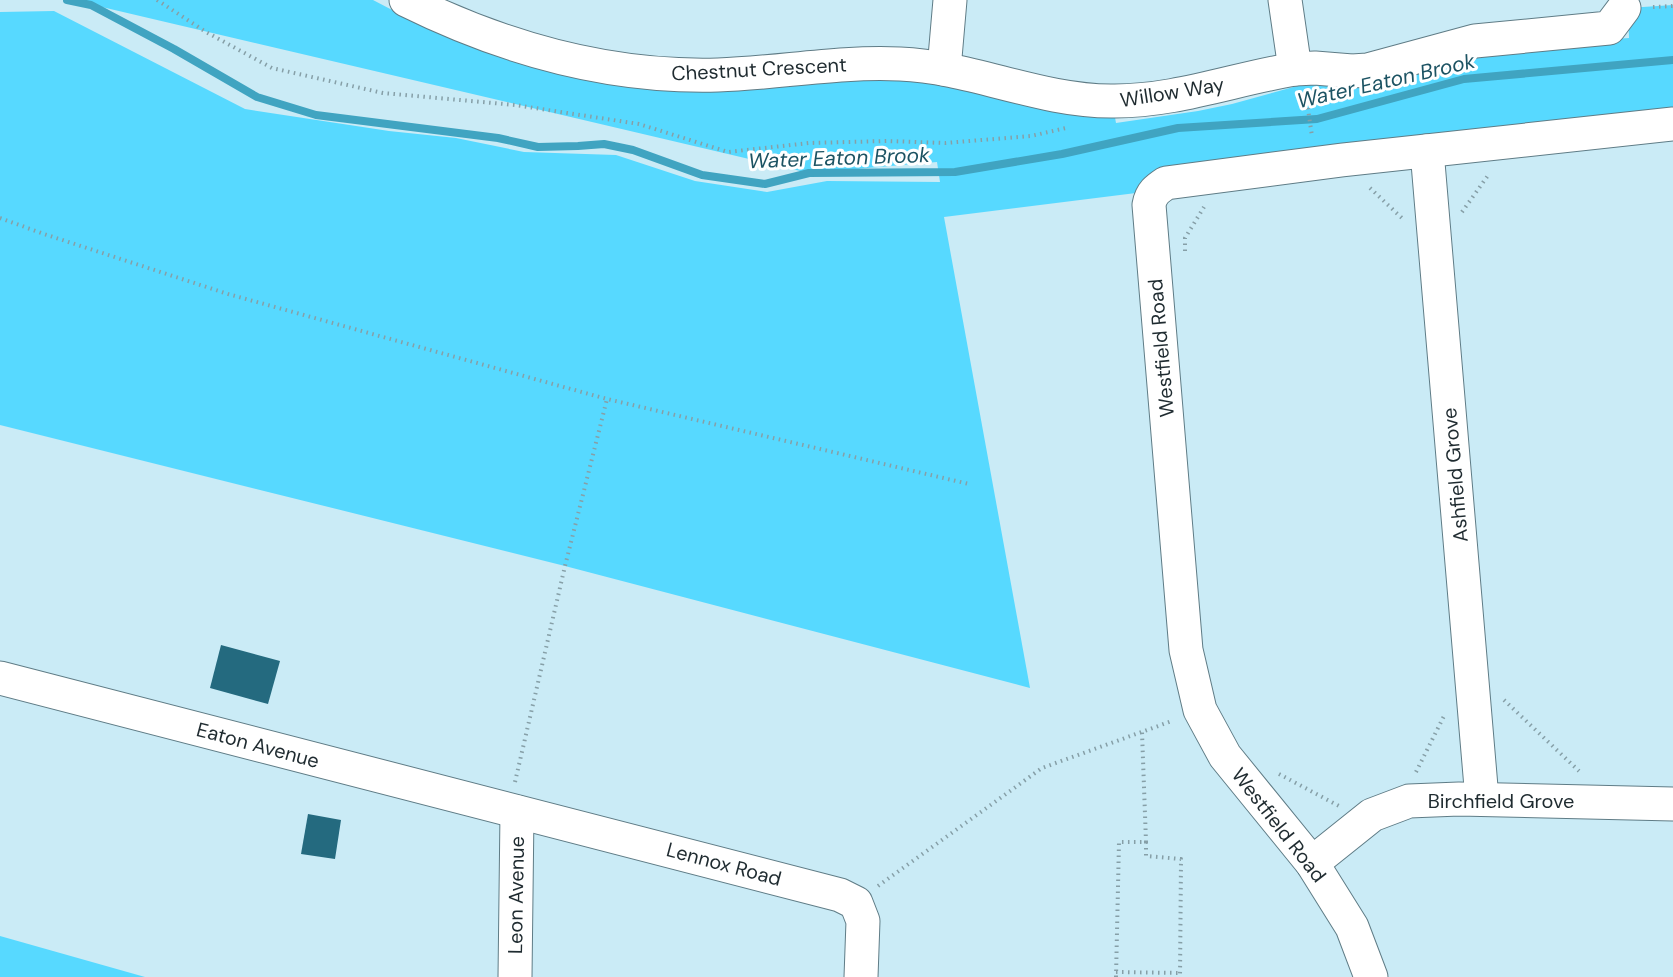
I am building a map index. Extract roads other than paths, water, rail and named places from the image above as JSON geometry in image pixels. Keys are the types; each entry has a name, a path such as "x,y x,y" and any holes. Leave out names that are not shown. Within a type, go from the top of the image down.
{"street":[{"name":"Chestnut Crescent","path":"406,0 513,44 566,59 627,70 678,75 718,75 877,64 944,69"},
{"path":"944,69 950,0"},
{"path":"1285,0 1300,80"},
{"name":"Willow Way","path":"944,69 1069,97 1111,101 1168,96 1300,80 1315,68 1368,70 1475,41 1609,27 1624,8"},
{"name":"Westfield Road","path":"1371,977 1352,927 1312,863 1225,756 1200,710 1186,650 1150,197 1155,190 1166,183 1342,160 1673,124"},
{"name":"Ashfield Grove","path":"1427,151 1482,800"},
{"name":"Eaton Avenue","path":"0,678 517,812"},
{"name":"Birchfield Grove","path":"1312,863 1372,815 1409,801 1482,800 1673,804"},
{"name":"Lennox Road","path":"517,812 840,895 856,903 863,921 861,977"},
{"name":"Leon Avenue","path":"515,977 517,812"}],"waterway":[{"name":"Water Eaton Brook","path":"67,0 91,5 257,97 316,115 498,138 538,147 604,144 633,150 702,175 765,184 809,173 955,172 1062,154 1178,128 1317,119 1464,79 1673,60"}]}
